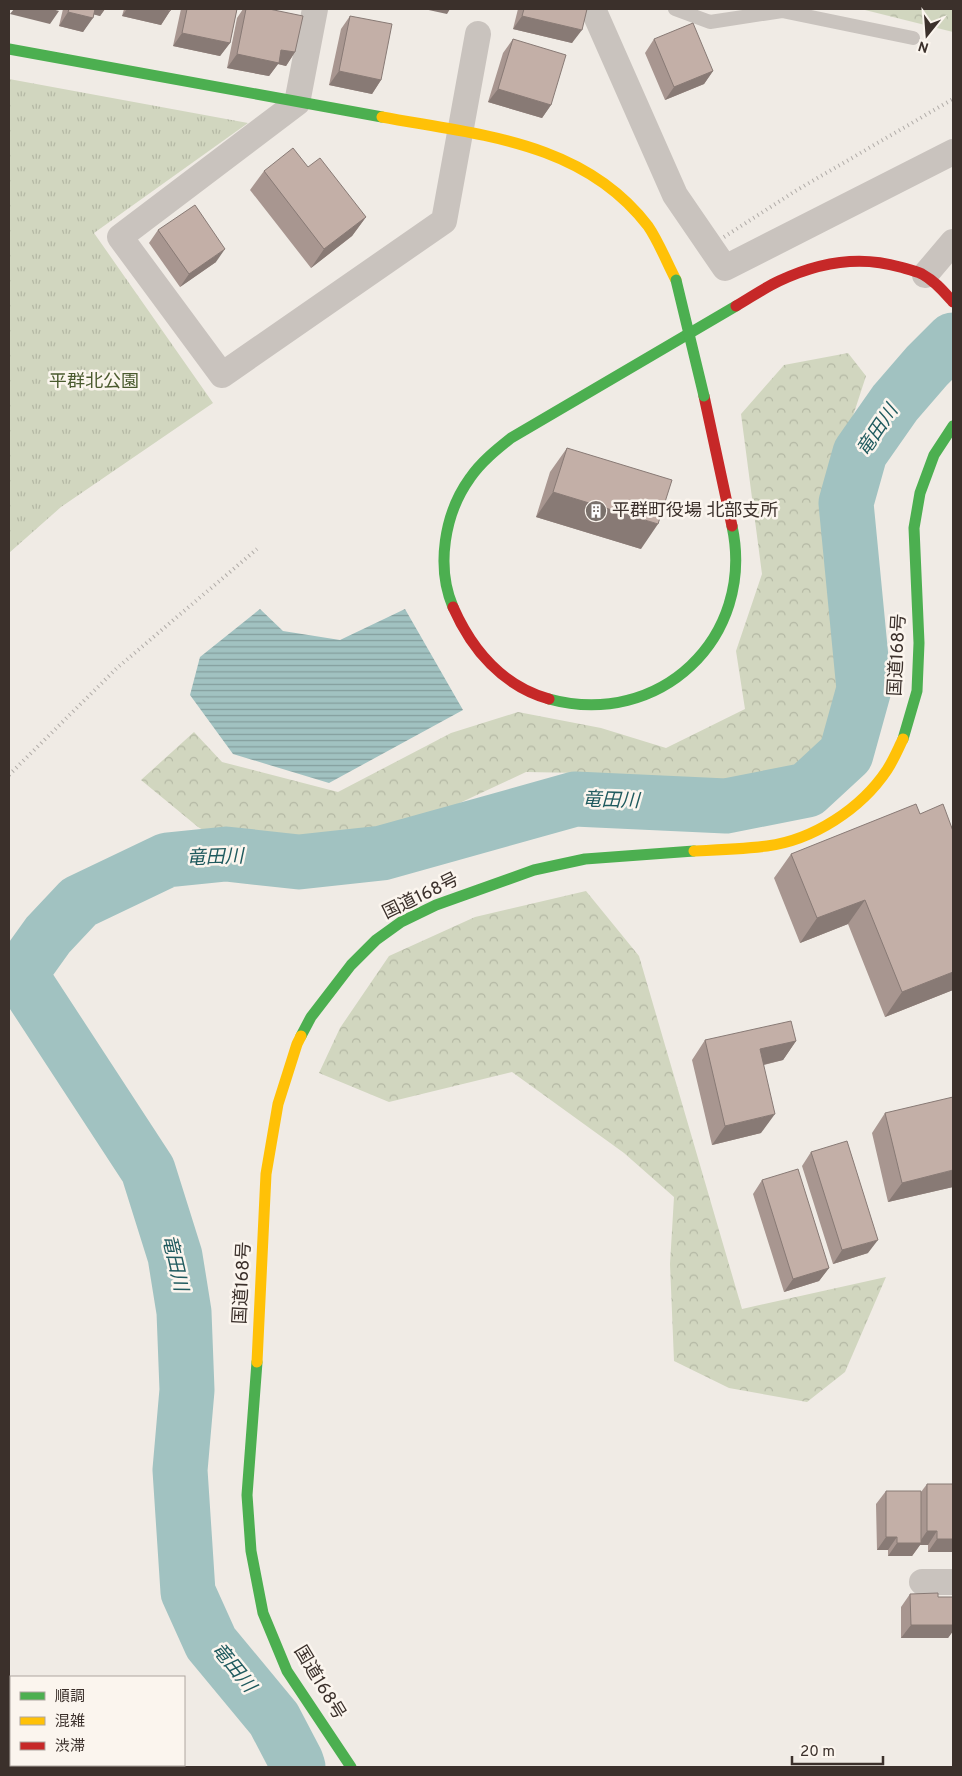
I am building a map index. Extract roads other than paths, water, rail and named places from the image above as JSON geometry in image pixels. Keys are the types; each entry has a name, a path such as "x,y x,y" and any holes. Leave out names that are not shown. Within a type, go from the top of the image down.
{"main road":[{"path":"9,49 510,141 547,153 598,178 628,203 649,228 676,280 704,396 736,546 736,571 732,594 714,639 694,666 648,696 596,705 566,704 540,697 518,687 496,672 477,651 453,608 446,586 444,561 446,538 452,516 459,496 472,475 488,456 511,438 708,322 777,282 806,269 835,261 866,259 896,265 933,282 953,302"},
{"name":"国道168号","path":"351,1767 288,1671 263,1613 252,1551 247,1495 257,1358 266,1174 278,1104 297,1044 311,1017 351,964 376,940 401,922 436,905 534,870 585,859 768,846 785,842 802,837 833,821 861,800 888,770 905,736 917,691 919,643 914,528 920,493 934,455 953,426"}],"street":[{"path":"315,9 296,103 120,237 222,375 444,221 478,34"},
{"path":"593,9 675,195 725,268 953,152"},
{"path":"933,282 953,242"},
{"path":"922,1582 953,1582"}],"lane":[{"path":"675,9 710,22 782,10 914,38"}],"water":[{"path":"260,609 283,631 340,640 405,609 463,710 329,783 233,754 190,695 200,657"}],"waterway":[{"name":"竜田川","path":"298,1767 274,1719 211,1643 188,1592 180,1470 187,1390 184,1312 175,1256 148,1170 20,974 48,935 79,902 167,860 226,854 299,862 382,853 575,799 726,806 807,790 846,754 864,689 846,503 860,453 895,403 927,366 953,340"}],"railway":[{"path":"724,237 797,190 953,99"},
{"path":"9,775 117,668 257,549"}],"place":[{"name":"平群町役場 北部支所","path":"596,511"}],"park label":[{"name":"平群北公園","path":"94,382"}]}
